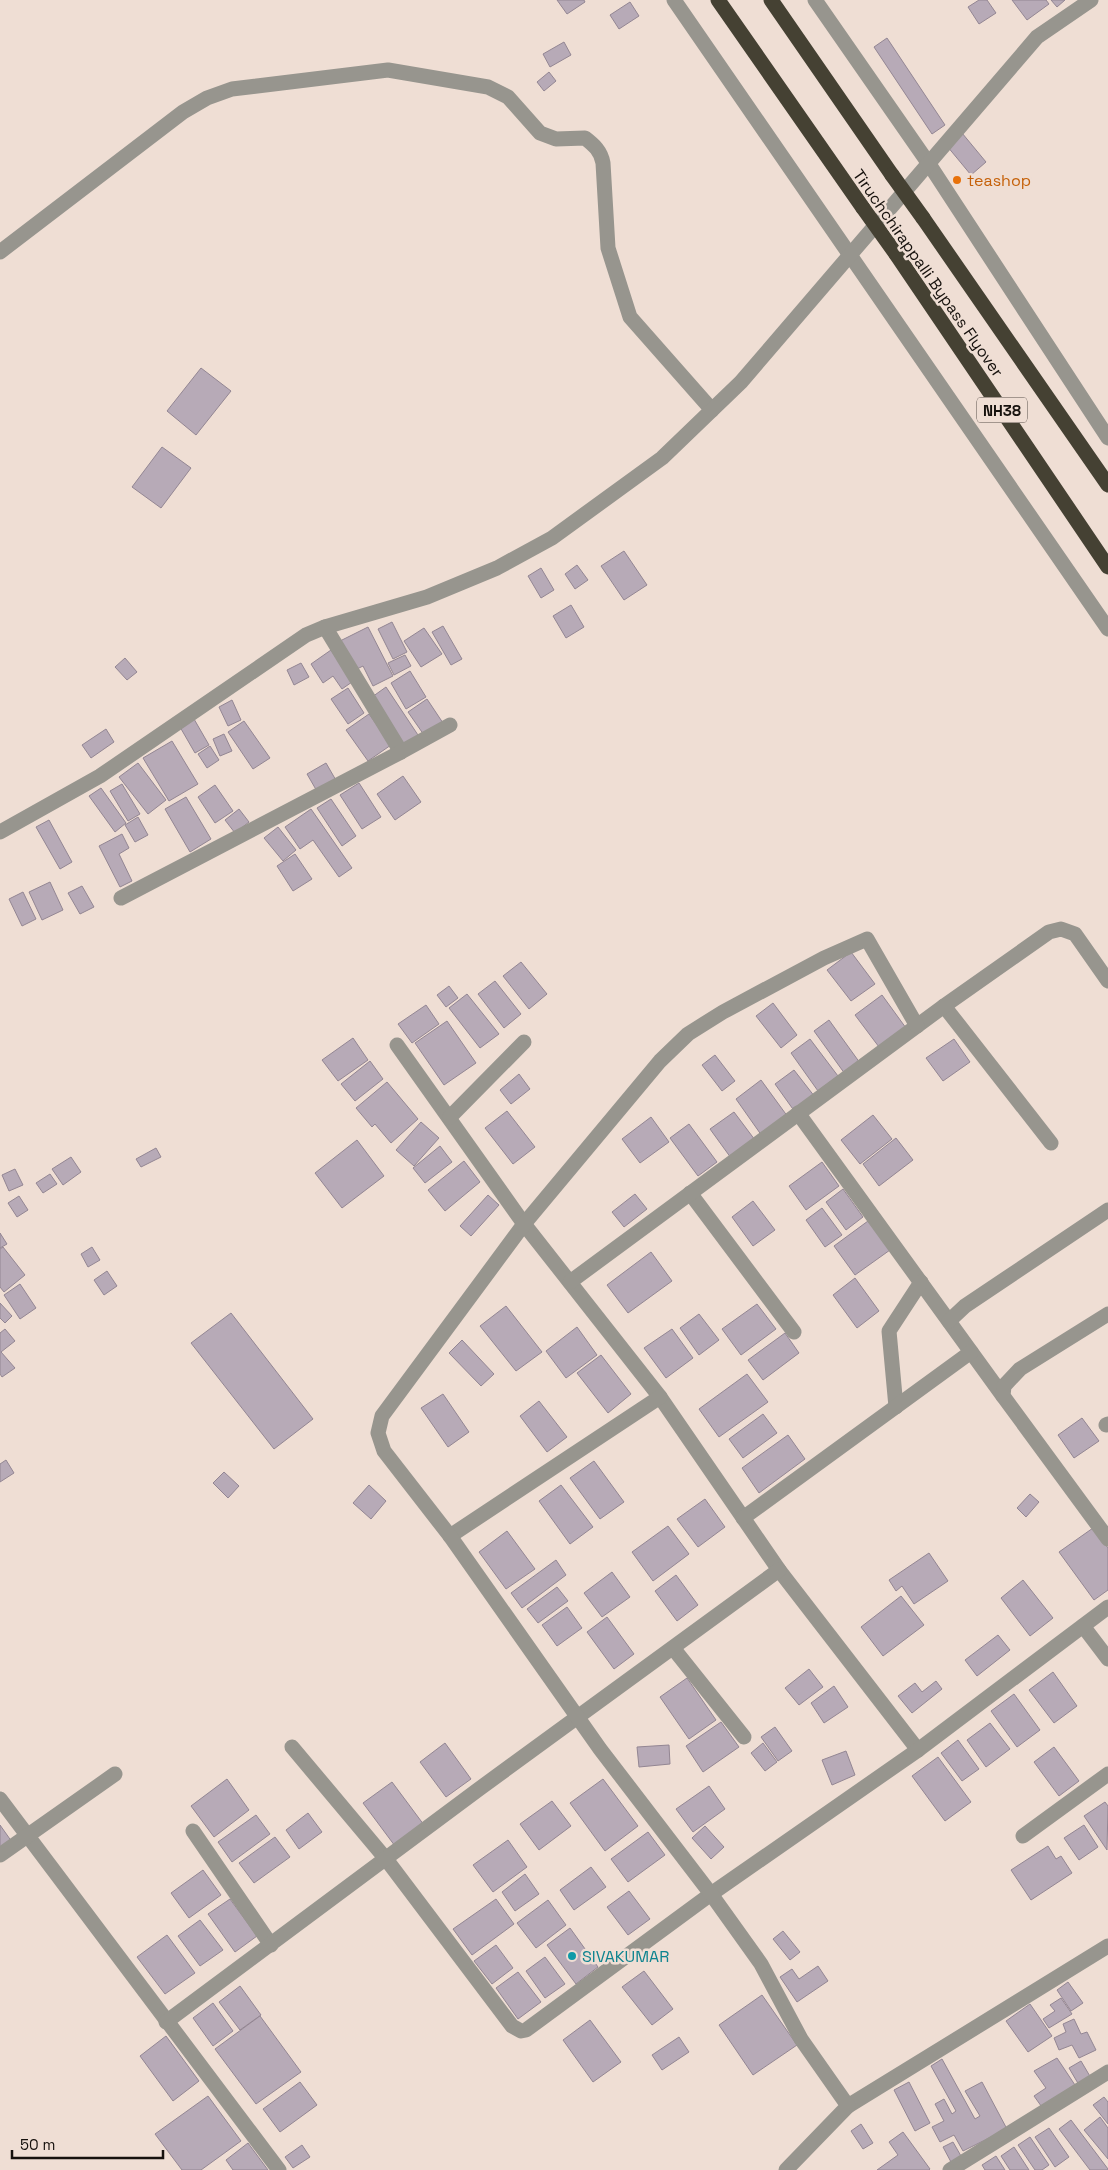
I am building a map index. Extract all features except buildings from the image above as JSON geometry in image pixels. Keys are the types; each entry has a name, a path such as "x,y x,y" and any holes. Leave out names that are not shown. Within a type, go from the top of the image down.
{"highway":[{"name":"Tiruchchirappalli Bypass Flyover","path":"718,0 896,254 1108,567"},
{"name":"Tiruchchirappalli Bypass Flyover","path":"771,0 1108,485"}],"street":[{"path":"674,0 1108,629"},
{"path":"815,0 930,164 1108,438"},
{"path":"0,832 100,776 306,635 325,627 427,598 497,568 552,538 662,458 741,382 1038,37 1090,0"},
{"path":"0,252 183,112 207,98 232,89 388,70 488,87 508,97 540,133 556,139 585,138 597,149 603,163 608,248 630,317 712,410"},
{"path":"325,627 401,752"},
{"path":"121,898 450,725"},
{"path":"570,1282 944,1006 1049,932 1060,929 1075,934 1108,981"},
{"path":"848,2106 801,2039 761,1964 711,1894 577,1717 450,1536 384,1451 379,1441 379,1424 382,1416 524,1224 660,1061 688,1034 723,1012 824,958 867,940 917,1026"},
{"path":"944,1006 1051,1143"},
{"path":"450,1117 524,1042"},
{"path":"397,1045 450,1117 524,1224 660,1397 779,1570 918,1750"},
{"path":"798,1113 1108,1539"},
{"path":"690,1193 794,1332"},
{"path":"949,1321 965,1306 1108,1210"},
{"path":"896,1406 889,1331 921,1282"},
{"path":"1004,1396 1004,1386 1020,1369 1108,1314"},
{"path":"743,1518 971,1352"},
{"path":"450,1536 660,1397"},
{"path":"166,2022 577,1717 779,1570"},
{"path":"292,1747 386,1859 512,2026 521,2031 526,2030 711,1894 918,1750 1108,1607"},
{"path":"1083,1626 1108,1659"},
{"path":"673,1648 744,1737"},
{"path":"0,1855 115,1774"},
{"path":"1023,1836 1108,1774"},
{"path":"0,1800 279,2170"},
{"path":"193,1831 271,1945"},
{"path":"786,2170 848,2106 1108,1946"},
{"path":"950,2170 1108,2072"}],"place":[{"name":"teashop","path":"957,180"},
{"name":"SIVAKUMAR","path":"572,1956"}]}
